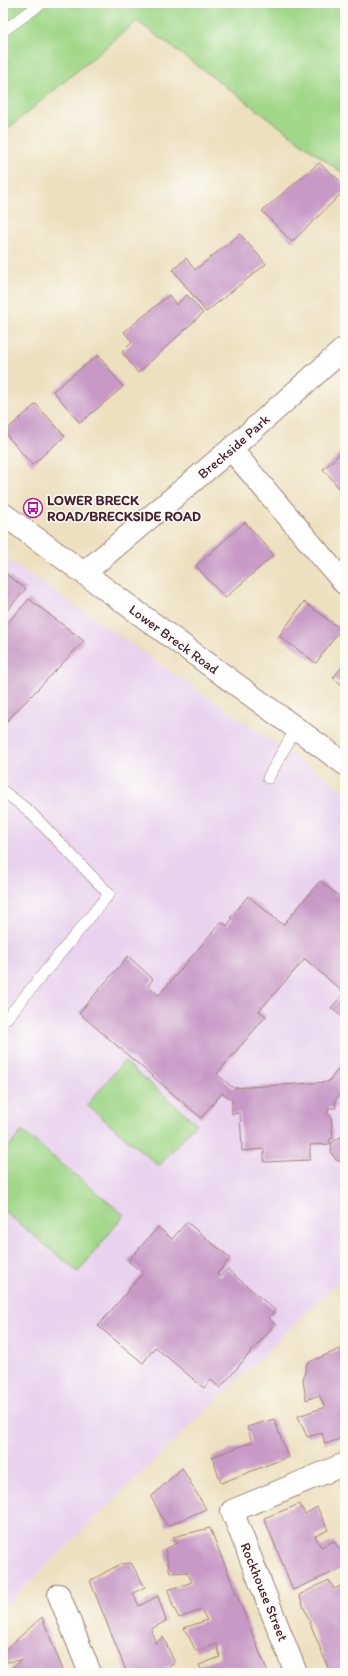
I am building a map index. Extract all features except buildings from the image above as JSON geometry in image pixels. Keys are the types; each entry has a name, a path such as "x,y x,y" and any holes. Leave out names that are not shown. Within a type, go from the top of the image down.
{"street":[{"name":"Breckside Park","path":"84,573 231,449 345,348"},
{"path":"231,449 345,584"},
{"name":"Lower Breck Road","path":"3,514 345,764"},
{"name":"Rockhouse Street","path":"296,1673 232,1511 345,1464"},
{"path":"59,1595 90,1673"}],"lane":[{"path":"3,31 42,3"},
{"path":"268,778 296,728"},
{"path":"3,791 30,811 109,894 8,1018"}],"shaded area":[{"path":"3,556 345,791 345,1275 3,1608"}],"green space":[{"path":"3,3 345,3 345,175 137,21 3,133"},
{"path":"124,1061 196,1123 159,1166 87,1105"},
{"path":"22,1131 124,1215 78,1272 3,1210 3,1154"}],"place":[{"name":"LOWER BRECK ROAD/BRECKSIDE ROAD","path":"33,508"}]}
